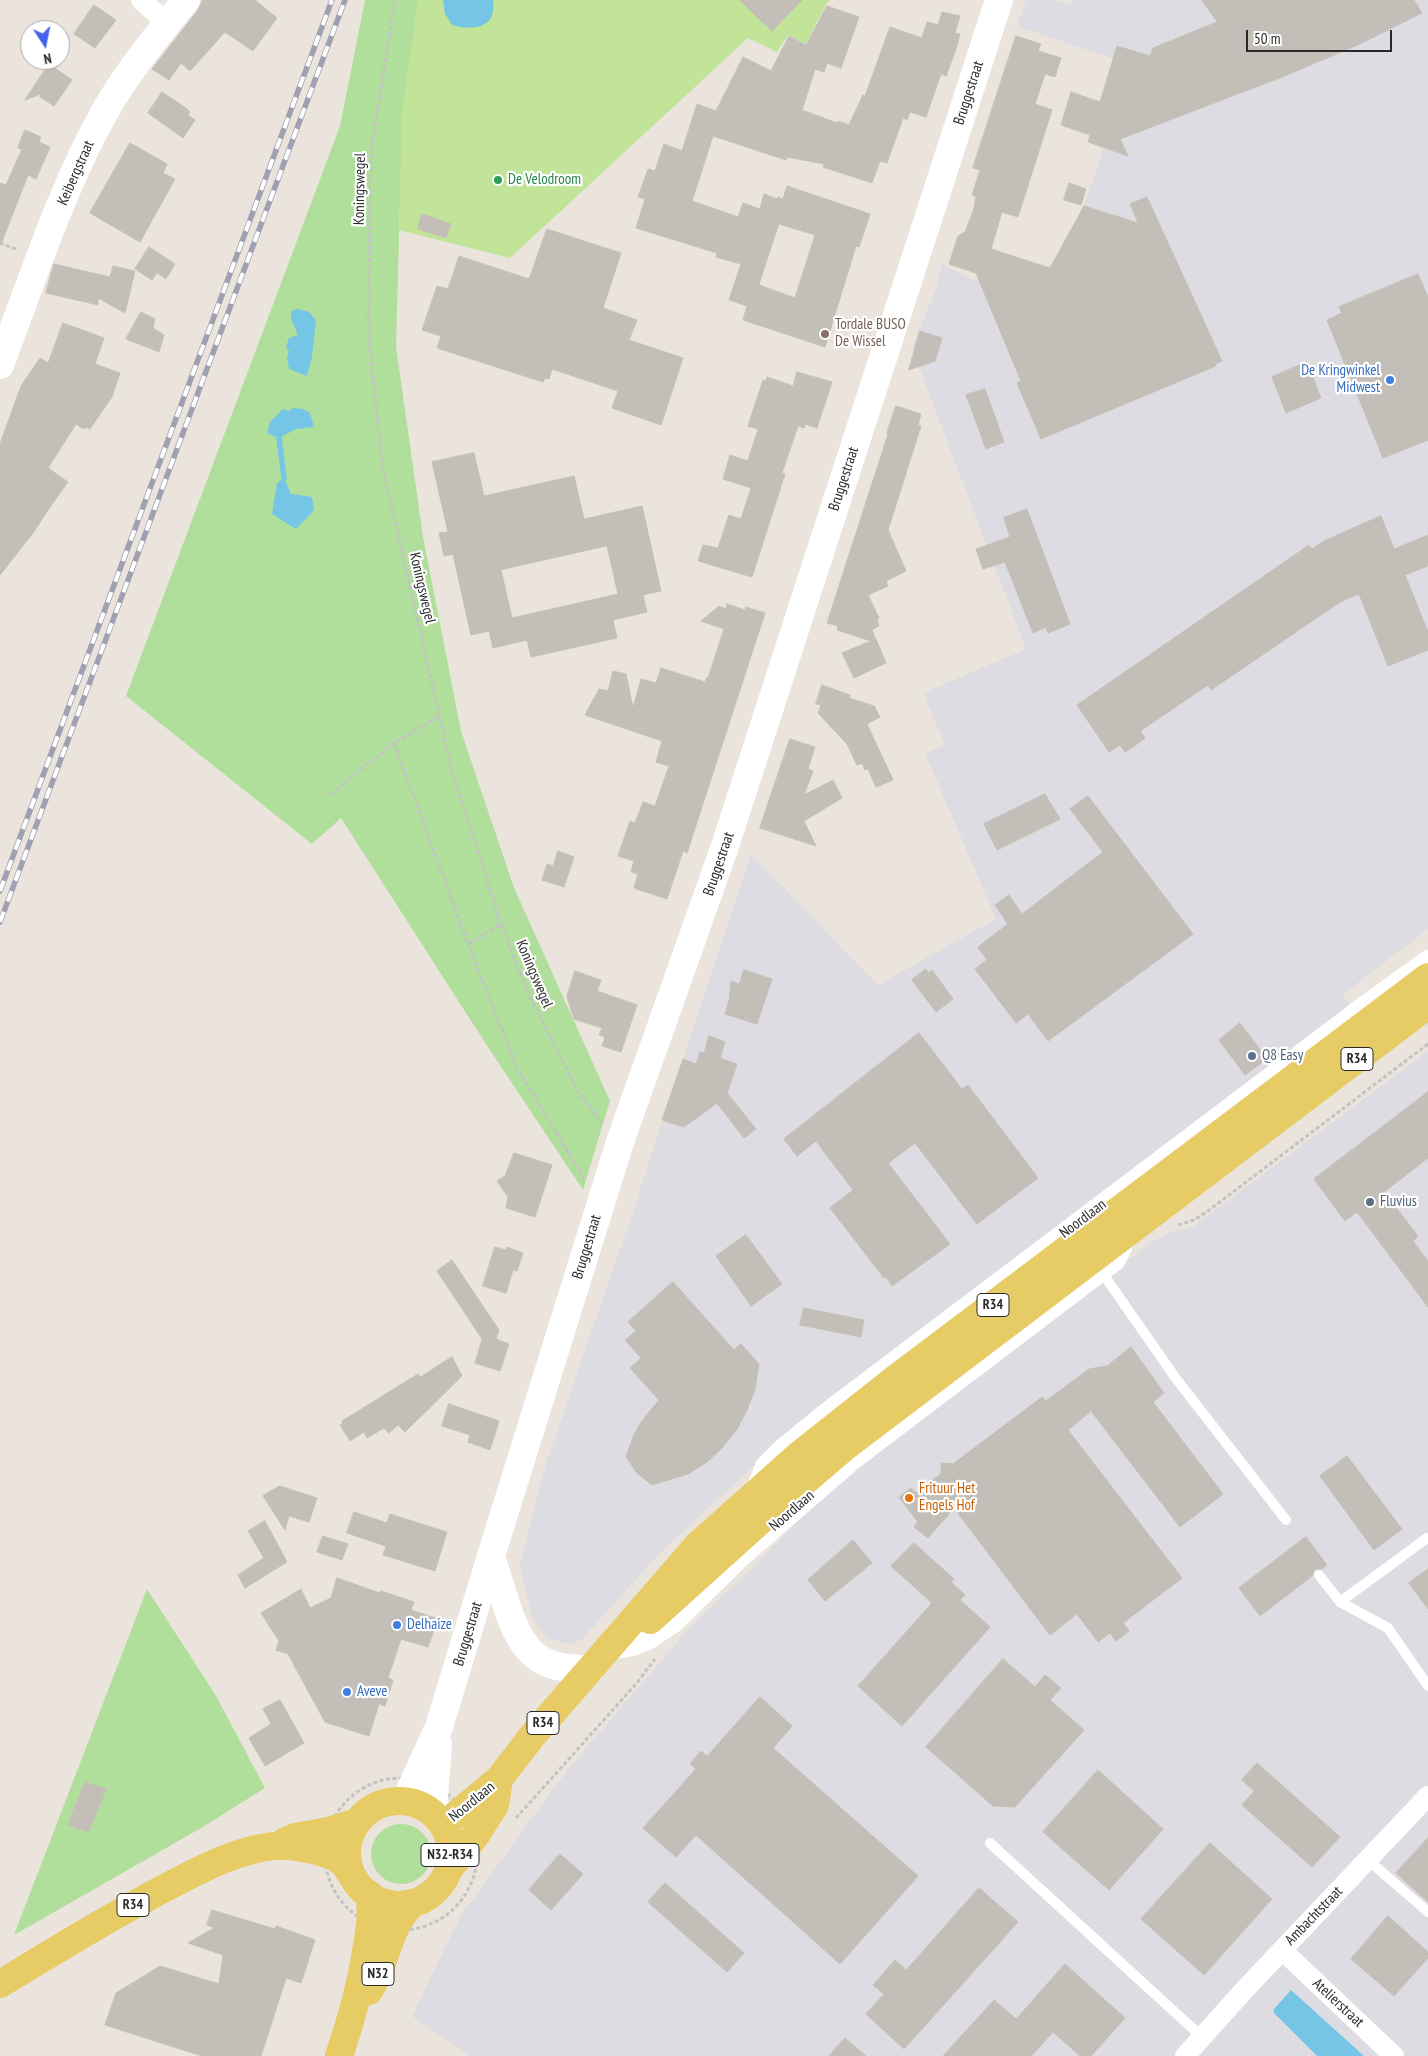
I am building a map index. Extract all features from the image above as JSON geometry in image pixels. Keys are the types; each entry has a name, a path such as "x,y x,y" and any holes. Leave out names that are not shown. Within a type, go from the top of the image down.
{"main road":[{"name":"Noordlaan","path":"438,1819 499,1779 533,1735 681,1563 755,1493 832,1428 1428,977"},
{"name":"Noordlaan","path":"591,1669 672,1602 732,1545 846,1446 1428,1005"},
{"name":"Noordlaan","path":"449,1870 476,1835 495,1805 499,1779"},
{"path":"361,1886 349,1864 347,1850 350,1835 357,1822 367,1812 378,1805 392,1801 406,1801 420,1805 438,1819"},
{"name":"N32-R34","path":"361,1886 382,1902 398,1905 413,1903 435,1891 449,1870 451,1847 438,1819"},
{"name":"R34","path":"0,1984 127,1908 210,1865 252,1850 275,1846 295,1837 328,1831 357,1822"},
{"name":"R34","path":"275,1846 325,1853 342,1862 361,1886"},
{"name":"N32","path":"339,2056 354,2015 370,1923 371,1912 361,1886"},
{"name":"N32","path":"354,2015 376,1979 392,1935 403,1913 413,1903"}],"street":[{"path":"141,0 168,23"},
{"name":"Keibergstraat","path":"0,365 78,163 104,113 130,72 186,0"},
{"name":"Bruggestraat","path":"406,1801 440,1727 491,1556 620,1142 724,849 999,0"},
{"name":"Noordlaan","path":"755,1493 765,1466 781,1450 826,1414 1363,1006 1428,960"},
{"name":"Noordlaan","path":"616,1649 634,1646 648,1640 675,1622 741,1557 854,1459 1115,1261 1122,1248 1125,1234"},
{"path":"491,1556 515,1630 528,1650 548,1664 577,1670 591,1669"},
{"name":"Bruggestraat","path":"438,1819 440,1727"},
{"name":"Ambachtstraat","path":"1185,2056 1282,1950 1428,1796"},
{"name":"Atelierstraat","path":"1282,1950 1394,2056"}],"lane":[{"path":"1101,1271 1177,1380 1286,1520"},
{"path":"1340,1602 1427,1538"},
{"path":"1319,1575 1340,1602 1388,1628 1428,1686"},
{"path":"990,1843 1202,2037"},
{"path":"1368,1860 1428,1912"}],"path":[{"name":"Koningswegel","path":"396,0 371,152 368,329 382,464 452,771 501,924 527,991 577,1090 597,1117 620,1142"},
{"path":"0,243 21,252"},
{"path":"330,794 394,743 440,716"},
{"path":"394,743 516,1068 600,1206"},
{"path":"468,944 501,924"},
{"path":"1174,1226 1194,1220 1208,1211 1428,1044"},
{"path":"514,1821 636,1684 657,1655"},
{"path":"477,1864 483,1857"},
{"path":"318,1865 326,1865"}],"shaded area":[{"path":"1026,0 1055,0 1069,4 1076,0 1428,0 1428,929 1342,995 1352,1008 775,1446 661,1552 581,1640 569,1644 547,1638 534,1622 520,1565 546,1463 626,1232 751,854 878,985 996,919 925,753 945,745 923,693 1026,649 912,349 936,288 942,264 974,280 1001,271 1004,259 1050,268 1084,206 1132,65 1017,26"},
{"path":"1428,1051 1428,2056 471,2056 412,2016 460,1917 568,1769 688,1630 779,1541 810,1507 895,1436 1152,1242 1168,1233 1194,1226"}],"green space":[{"path":"365,0 536,0 402,129 396,347 423,537 461,731 514,888 610,1101 583,1190 484,1041 341,818 312,844 126,696 340,126"},
{"name":"De Velodroom","path":"418,0 830,0 826,4 806,44 788,35 777,52 748,38 510,258 399,230 402,111"},
{"path":"147,1589 216,1696 265,1788 201,1828 14,1935"},
{"path":"401,1824 418,1829 426,1837 431,1854 426,1871 418,1879 401,1884 384,1879 376,1871 371,1854 376,1837 384,1829"}],"water":[{"path":"443,0 493,0 491,17 488,22 476,27 468,28 452,25 445,14"},
{"path":"298,309 309,312 316,320 312,357 307,376 289,369 287,358 289,351 286,347 289,338 298,335 291,319 291,311"},
{"path":"293,408 303,409 310,413 314,427 296,429 279,438 267,433 270,422 283,409 289,411"},
{"path":"284,478 291,494 312,497 314,510 296,529 272,514 277,483"},
{"path":"1291,1990 1364,2056 1317,2056 1274,2013 1274,2009"}],"building":[{"path":"203,0 255,0 277,18 253,51 225,32 190,71 181,63 169,80 152,69 198,10"},
{"path":"740,0 802,0 772,31"},
{"path":"1202,0 1414,0 1422,13 1360,44 1282,77 1120,139 1128,156 1088,142 1090,135 1061,125 1071,92 1100,102 1117,46 1150,56 1153,48 1217,22"},
{"path":"94,5 116,20 95,48 74,34"},
{"path":"827,6 859,17 841,68 827,63 824,72 815,69 802,110 837,123 838,121 849,125 863,95 865,96 890,27 922,38 927,22 938,25 942,12 960,16 955,33 960,34 956,49 946,76 941,74 926,117 910,112 907,120 903,118 887,163 880,161 872,183 823,167 824,164 787,157 786,160 713,136 692,201 738,217 743,203 760,209 764,194 777,199 778,197 783,199 787,186 870,214 859,247 856,246 825,347 743,320 747,306 729,300 741,264 716,257 717,253 636,228 645,199 638,197 648,169 655,171 664,144 682,151 697,104 716,111 743,57 771,71 789,36 806,45","holes":["779,224 815,235 795,298 759,285"]},
{"path":"1016,36 1041,44 1038,51 1061,58 1055,77 1045,74 1035,104 1052,110 1018,217 1002,212 991,249 1050,268 1084,206 1138,223 1130,204 1147,197 1222,361 1215,364 1216,366 1041,439 1017,383 1021,381 976,273 949,264 958,236 965,232 974,209 976,197 972,195 980,170 973,168"},
{"path":"45,70 58,70 72,80 54,106 40,97 41,94 25,100"},
{"path":"162,92 186,108 190,112 188,115 195,120 183,138 148,113"},
{"path":"25,130 41,137 39,142 50,147 36,179 28,175 0,244 0,183 6,185 22,149 18,148"},
{"path":"130,143 167,164 163,173 175,179 140,242 90,213"},
{"path":"1069,183 1086,189 1081,205 1064,200"},
{"path":"422,214 451,224 446,238 418,229"},
{"path":"547,229 621,253 603,308 637,320 629,340 683,358 661,425 612,408 618,391 552,369 549,379 545,378 543,382 437,348 441,336 422,330 437,286 448,289 459,256 529,279"},
{"path":"149,247 175,264 166,279 157,273 152,280 135,269"},
{"path":"54,264 110,277 113,266 135,271 125,313 98,298 98,305 46,293"},
{"name":"De Kringwinkel Midwest","path":"1418,274 1428,297 1428,440 1383,458 1327,320 1342,313 1339,307"},
{"path":"141,312 155,319 153,328 164,335 159,352 126,339"},
{"path":"63,323 104,338 95,364 120,373 112,397 90,429 86,427 84,429 76,424 48,468 68,482 33,533 0,575 0,444 21,386 40,358 48,363"},
{"path":"920,331 942,338 935,361 909,370"},
{"path":"1307,362 1321,398 1286,413 1272,377"},
{"path":"797,372 832,382 817,428 805,424 804,428 798,426 782,473 785,474 752,577 698,561 703,545 718,548 729,515 741,519 751,488 723,479 730,455 748,461 758,429 748,426 763,380 766,381 767,377 793,386"},
{"path":"985,389 1004,442 986,449 966,395"},
{"path":"896,406 921,414 918,425 921,426 888,530 906,571 886,581 888,586 868,595 879,618 877,620 879,626 872,630 886,663 854,678 842,653 871,641 837,630 838,626 827,623"},
{"path":"474,453 484,496 574,476 584,519 642,506 661,591 643,595 647,612 613,620 617,638 531,657 527,640 493,648 489,631 471,635 453,554 444,556 439,533 448,532 432,462","holes":["607,546 618,594 512,618 501,570"]},
{"path":"1027,509 1070,624 1048,633 1046,627 1033,633 1005,562 983,569 976,549 1010,537 1004,518"},
{"path":"1381,516 1394,549 1428,535 1428,566 1405,575 1428,632 1428,650 1388,666 1359,594 1340,602 1211,690 1208,685 1140,731 1145,738 1133,747 1125,752 1120,745 1109,752 1077,705 1309,545 1312,549 1324,541"},
{"path":"727,604 745,610 746,607 765,613 687,853 683,851 667,899 634,888 638,874 631,872 634,861 618,856 630,821 635,823 643,802 655,806 669,766 656,762 662,741 585,715 599,689 608,691 613,671 626,674 633,708 641,679 656,683 661,668 705,682 724,629 701,621 719,606 726,609"},
{"path":"822,685 850,695 849,698 874,706 880,717 867,724 893,780 876,787 868,769 865,770 862,763 857,765 847,744 818,713 821,705 816,704"},
{"path":"790,739 815,747 808,769 813,771 804,795 833,780 842,798 804,821 816,846 760,828"},
{"path":"1045,794 1060,819 997,850 984,824"},
{"path":"1088,796 1193,934 1048,1041 1028,1014 1016,1023 975,969 987,960 978,947 1008,924 995,905 1009,895 1022,914 1103,852 1070,809"},
{"path":"558,851 574,857 564,887 542,880 547,864 553,866"},
{"path":"926,969 929,973 932,970 953,999 936,1012 912,980"},
{"path":"744,970 772,979 757,1024 725,1014 729,1001 731,981 739,984"},
{"path":"575,971 601,980 597,991 637,1005 621,1052 602,1046 605,1037 599,1035 602,1028 574,1019 567,997"},
{"path":"1240,1023 1267,1059 1245,1075 1219,1040"},
{"path":"919,1033 962,1089 968,1085 1038,1178 977,1224 915,1143 888,1163 950,1244 892,1286 830,1208 853,1190 816,1141 797,1156 784,1139"},
{"path":"709,1036 725,1042 720,1058 737,1064 727,1093 756,1129 744,1138 717,1103 684,1127 662,1120 683,1059 696,1064 700,1052 704,1053"},
{"name":"Fluvius","path":"1428,1092 1428,1158 1384,1192 1418,1236 1413,1241 1428,1261 1428,1307 1357,1212 1345,1221 1314,1179"},
{"path":"514,1153 552,1165 535,1217 506,1208 508,1197 497,1181 505,1176"},
{"path":"746,1235 782,1284 751,1306 716,1256"},
{"path":"495,1247 506,1250 507,1247 523,1253 517,1271 513,1270 506,1293 483,1286"},
{"path":"452,1260 499,1330 496,1339 509,1344 500,1371 475,1363 482,1339 437,1271"},
{"path":"673,1282 734,1350 741,1344 759,1364 755,1389 747,1410 737,1429 723,1447 707,1462 688,1474 652,1485 637,1473 626,1457 641,1422 659,1400 630,1368 641,1358 625,1340 636,1331 628,1322"},
{"path":"804,1308 864,1320 861,1337 800,1325"},
{"path":"1131,1347 1164,1393 1153,1402 1223,1494 1180,1527 1091,1411 1068,1430 1182,1578 1123,1623 1129,1631 1116,1641 1110,1633 1098,1642 1077,1614 1050,1635 954,1508 928,1538 914,1527 918,1522 899,1497 911,1488 915,1493 941,1474 941,1463 953,1464 1042,1397 1046,1401 1089,1369 1107,1366"},
{"path":"452,1357 462,1376 405,1432 398,1425 389,1433 384,1428 367,1438 364,1432 350,1441 340,1425 343,1423 342,1421 418,1374 420,1377"},
{"path":"449,1404 499,1421 490,1450 468,1442 470,1435 442,1426"},
{"path":"1347,1456 1402,1529 1374,1550 1320,1476"},
{"path":"280,1486 317,1498 309,1522 289,1516 285,1530 263,1496"},
{"path":"354,1512 387,1523 390,1514 447,1532 435,1571 383,1555 386,1546 347,1533"},
{"path":"265,1521 287,1562 245,1588 238,1575 264,1558 248,1531"},
{"path":"323,1536 348,1544 342,1560 317,1552"},
{"path":"1306,1537 1327,1565 1322,1569 1315,1569 1312,1576 1260,1616 1239,1588"},
{"path":"853,1540 872,1563 825,1601 808,1580"},
{"path":"914,1543 954,1579 951,1582 965,1595 960,1600 990,1627 902,1726 858,1686 932,1603 891,1566"},
{"path":"1428,1569 1428,1609 1409,1583"},
{"path":"337,1578 380,1593 381,1591 414,1602 411,1610 438,1619 428,1647 401,1639 388,1678 393,1680 385,1706 379,1704 369,1736 325,1722 288,1654 276,1650 279,1641 261,1613 301,1589 310,1608 331,1598"},
{"path":"1003,1659 1035,1687 1045,1675 1061,1688 1050,1700 1084,1730 1015,1807 993,1806 926,1747"},
{"path":"760,1697 792,1726 773,1748 918,1876 840,1964 696,1835 676,1857 643,1828 696,1769 690,1764 701,1751 707,1756"},
{"path":"280,1700 304,1743 265,1766 249,1738 271,1724 263,1709"},
{"path":"1257,1763 1340,1837 1312,1867 1242,1805 1254,1791 1242,1780"},
{"path":"1098,1770 1163,1829 1109,1890 1043,1832"},
{"path":"85,1782 106,1789 89,1832 68,1825"},
{"path":"1428,1838 1428,1902 1396,1873"},
{"path":"1210,1843 1272,1899 1204,1975 1141,1919"},
{"path":"560,1854 583,1874 551,1910 529,1890"},
{"path":"665,1883 744,1953 727,1972 648,1902"},
{"path":"979,1888 1018,1922 904,2049 866,2014 884,1994 873,1985 895,1960 906,1970"},
{"path":"212,1910 275,1929 276,1926 315,1940 301,1983 286,1978 261,2056 202,2056 105,2025 116,1993 160,1966 219,1984 223,1955 188,1943 214,1928 207,1925"},
{"path":"1388,1916 1428,1952 1428,1958 1394,1996 1351,1959"},
{"path":"1065,1964 1125,2018 1091,2056 1080,2056 1053,2032 1031,2056 943,2056 994,2000 1016,2019"},
{"path":"845,2038 866,2056 829,2056"}],"waterway":[{"path":"279,438 284,478"}],"railway":[{"path":"0,891 332,0"},
{"path":"0,922 345,0"}],"place":[{"name":"De Velodroom","path":"498,180"},
{"name":"Tordale BUSO De Wissel","path":"825,334"},
{"name":"De Kringwinkel Midwest","path":"1390,380"},
{"name":"Q8 Easy","path":"1252,1056"},
{"name":"Fluvius","path":"1370,1202"},
{"name":"Frituur Het Engels Hof","path":"909,1498"},
{"name":"Delhaize","path":"397,1625"},
{"name":"Aveve","path":"347,1692"}]}
